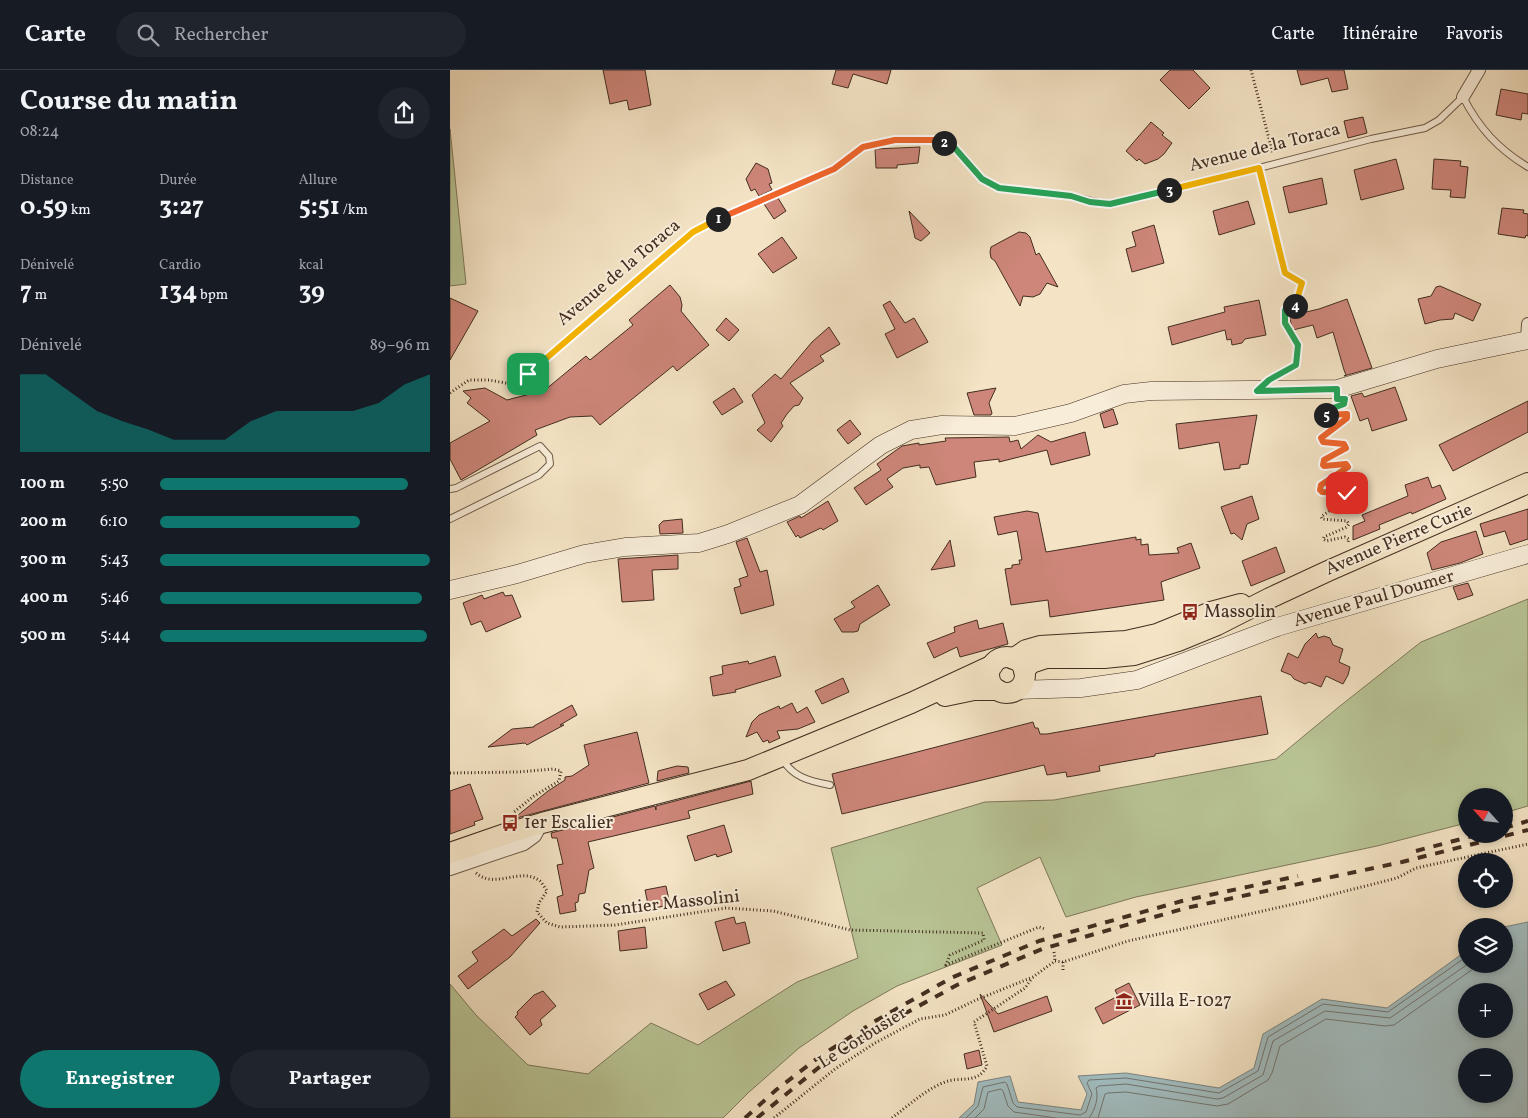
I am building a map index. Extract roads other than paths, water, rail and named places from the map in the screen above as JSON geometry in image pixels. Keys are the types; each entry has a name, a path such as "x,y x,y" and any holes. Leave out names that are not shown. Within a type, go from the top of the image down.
{"main road":[{"path":"450,590 517,574 584,554 625,547 699,543 728,534 800,504 881,445 911,430 942,425 1015,426 1071,413 1124,394 1151,391 1337,389 1528,334"},
{"name":"Avenue Pierre Curie","path":"1015,677 1026,650 1040,646 1126,641 1157,634 1211,612 1270,598 1528,483"},
{"name":"Avenue Paul Doumer","path":"1015,677 1048,688 1081,688 1137,680 1277,627 1528,554"},
{"name":"Avenue Pierre Curie","path":"911,703 992,665 1002,658 1015,677"},
{"path":"450,853 542,823 748,770 911,703 974,690 1015,677"}],"street":[{"name":"Avenue de la Toraca","path":"1463,97 1479,70"},
{"path":"450,869 524,844 535,836 542,823"}],"lane":[{"name":"Avenue de la Toraca","path":"528,374 693,232 724,216 834,169 863,147 895,140 934,140 953,146 982,179 999,188 1071,196 1090,202 1110,204 1371,139 1425,128 1439,120 1463,97"},
{"path":"1463,97 1480,126 1508,155 1528,167"},
{"path":"450,489 456,488 540,446 549,456 550,464 539,475 450,518"},
{"path":"782,756 786,765 795,774 814,782 830,785"}],"water":[{"path":"1528,922 1528,1118 959,1118 974,1104 978,1082 1010,1076 1018,1102 1081,1110 1087,1094 1078,1076 1126,1073 1219,1088 1254,1068 1263,1034 1322,999 1387,1008 1458,957 1458,973 1513,973 1513,925"}],"railway":[{"path":"1513,825 1528,821"},
{"path":"757,1118 823,1064 884,1025 957,985 1042,949 1186,908 1402,862 1528,830"},
{"path":"1416,851 1458,840"},
{"path":"745,1118 776,1090 819,1057 877,1020 951,978 1039,941 1182,901 1298,876"}],"place":[{"name":"Massolin","path":"1190,612"},
{"name":"1er Escalier","path":"510,823"},
{"name":"Villa E-1027","path":"1124,1001"}]}
